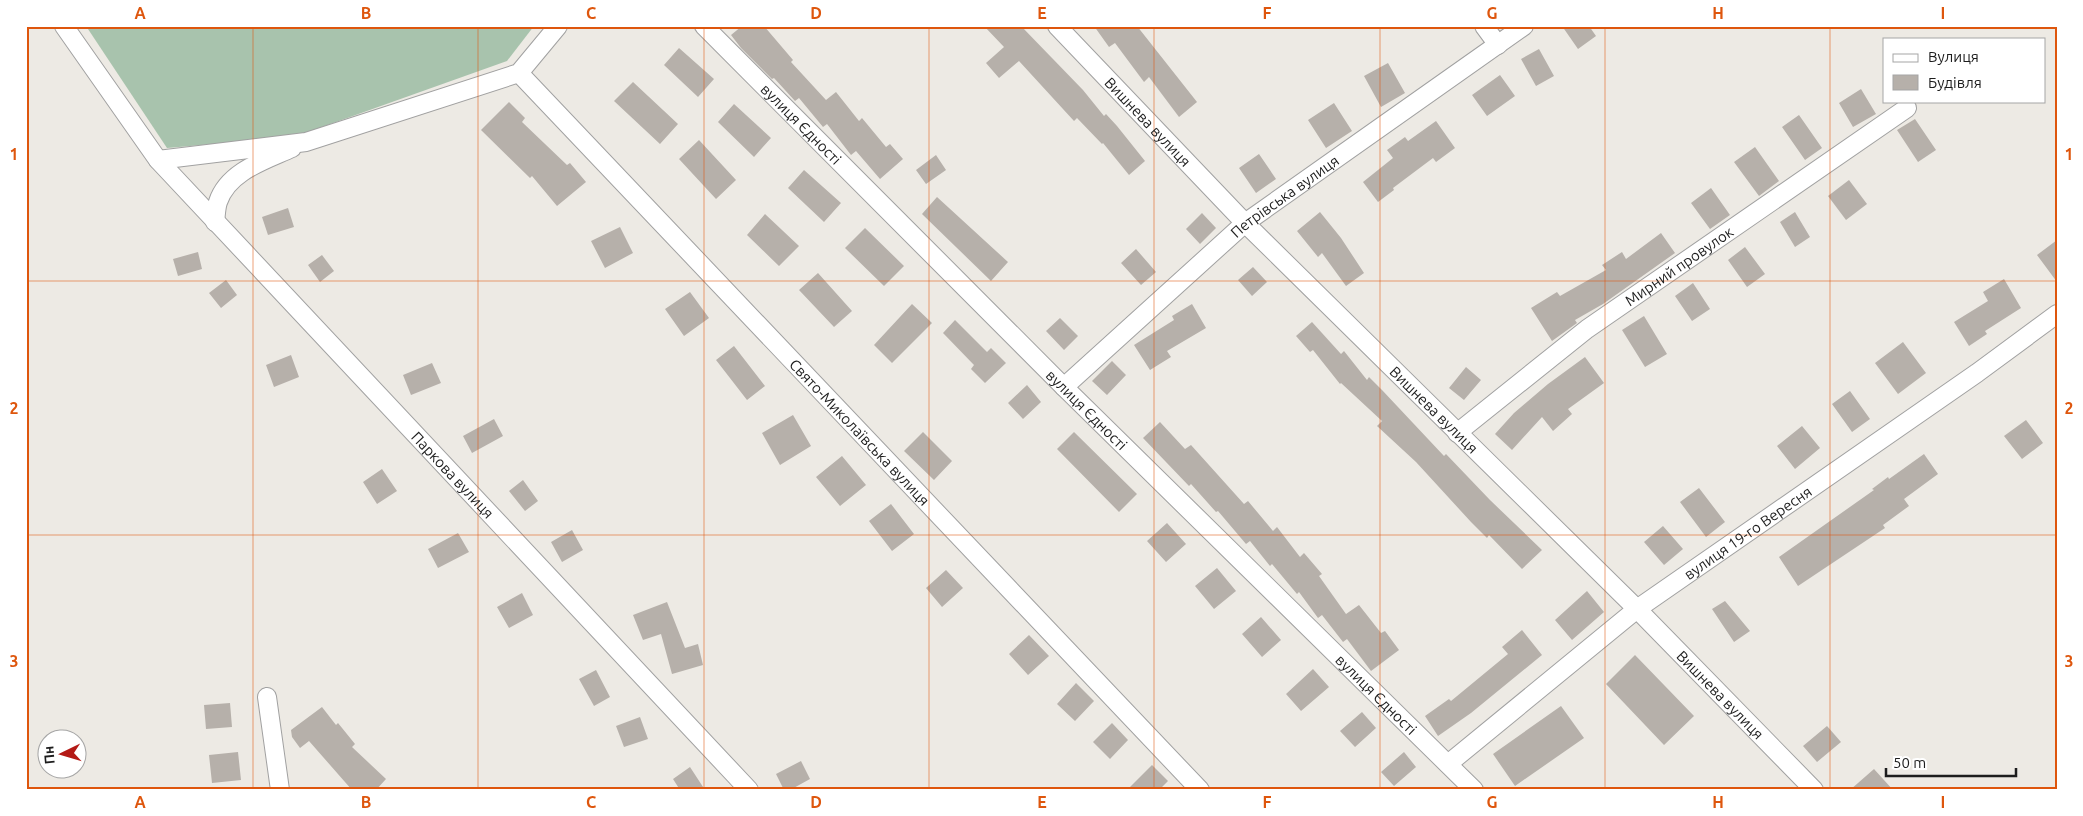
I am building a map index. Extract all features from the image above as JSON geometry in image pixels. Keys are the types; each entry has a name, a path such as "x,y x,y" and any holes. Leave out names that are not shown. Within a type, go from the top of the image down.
{"street":[{"name":"Паркова вулиця","path":"64,26 158,160 748,790"},
{"path":"215,222 218,202 228,184 248,169 306,142 519,73 558,26"},
{"name":"вулиця Єдності","path":"704,26 1064,387 1474,790"},
{"name":"Вишнева вулиця","path":"1057,26 1246,223 1457,433 1638,609 1814,790"},
{"path":"1484,26 1498,46"},
{"name":"Петрівська вулиця","path":"1064,387 1246,223 1524,26"},
{"name":"Свято-Миколаївська вулиця","path":"519,73 1200,790"},
{"name":"Мирний провулок","path":"1457,433 1587,329 1907,108"},
{"path":"158,160 306,142"},
{"name":"вулиця 19-го Вересня","path":"1448,764 1638,609 1977,374 2057,314"},
{"path":"267,697 280,790"}],"green space":[{"path":"86,26 534,26 507,61 294,137 167,148"}],"building":[{"path":"742,26 764,26 793,60 791,62 826,100 836,92 859,121 862,118 886,147 890,144 903,159 880,179 856,151 851,155 827,124 823,127 799,98 795,101 774,78 772,79 741,48 731,35"},
{"path":"984,26 1021,26 1083,90 1104,116 1106,114 1145,161 1129,175 1103,143 1077,118 1074,121 1019,61 999,78 986,63 1004,47"},
{"path":"1094,26 1137,26 1197,102 1179,117 1149,77 1144,82 1115,43 1109,47"},
{"path":"1562,26 1589,26 1596,36 1578,49"},
{"path":"679,48 714,79 698,97 664,65"},
{"path":"1539,49 1554,76 1536,86 1521,59"},
{"path":"1388,63 1405,93 1381,107 1364,76"},
{"path":"1500,75 1515,96 1487,116 1472,95"},
{"path":"633,82 678,124 660,144 614,101"},
{"path":"1861,89 1876,114 1853,127 1839,103"},
{"path":"509,102 525,118 522,122 567,165 570,163 586,182 557,206 532,176 530,178 481,130"},
{"path":"1334,103 1352,131 1326,148 1308,120"},
{"path":"734,104 771,138 754,157 718,122"},
{"path":"1799,115 1822,148 1805,160 1782,127"},
{"path":"1915,119 1936,150 1918,162 1897,130"},
{"path":"1436,121 1455,148 1436,162 1433,158 1393,188 1394,190 1378,202 1363,182 1393,158 1387,150 1405,137 1408,141"},
{"path":"699,140 736,180 716,199 679,159"},
{"path":"1755,147 1779,181 1759,196 1734,162"},
{"path":"1259,154 1276,179 1256,193 1239,168"},
{"path":"936,155 946,170 926,184 916,170"},
{"path":"804,170 841,203 824,222 788,188"},
{"path":"1849,180 1867,204 1846,220 1828,196"},
{"path":"1711,188 1730,215 1710,229 1691,203"},
{"path":"937,197 1008,262 991,281 922,214"},
{"path":"288,208 294,227 268,235 262,217"},
{"path":"1320,212 1341,238 1364,273 1346,286 1322,253 1318,257 1297,231"},
{"path":"1795,212 1810,237 1795,247 1780,222"},
{"path":"1202,213 1216,228 1200,244 1186,229"},
{"path":"765,214 799,246 779,266 747,235"},
{"path":"620,227 633,253 605,268 591,241"},
{"path":"865,228 904,266 884,286 845,248"},
{"path":"1661,233 1675,253 1603,304 1575,320 1577,323 1552,341 1531,308 1557,292 1560,296 1606,270 1602,265 1622,252 1626,259"},
{"path":"2057,240 2057,282 2037,255"},
{"path":"1745,247 1765,274 1747,287 1728,260"},
{"path":"1136,249 1156,272 1141,285 1121,263"},
{"path":"198,252 202,269 178,276 173,259"},
{"path":"322,255 334,271 320,282 308,265"},
{"path":"1253,267 1267,282 1252,296 1238,280"},
{"path":"818,273 852,311 834,327 799,290"},
{"path":"2004,279 2021,308 1985,331 1987,334 1969,346 1954,322 1988,301 1983,292"},
{"path":"226,280 237,295 221,308 209,293"},
{"path":"1693,283 1710,309 1692,321 1675,296"},
{"path":"690,292 709,318 684,336 665,309"},
{"path":"912,304 932,323 892,363 874,345"},
{"path":"1192,304 1206,328 1167,351 1171,357 1150,370 1134,345 1174,320 1172,316"},
{"path":"1644,316 1667,354 1645,367 1622,330"},
{"path":"1060,318 1078,336 1064,350 1046,331"},
{"path":"955,320 987,352 991,348 1006,363 985,383 971,369 974,365 943,333"},
{"path":"1312,322 1341,354 1344,351 1367,380 1369,377 1444,456 1446,454 1542,550 1522,569 1489,535 1487,538 1416,462 1377,426 1382,421 1340,384 1313,350 1310,352 1296,336"},
{"path":"1903,342 1926,373 1898,394 1875,363"},
{"path":"734,346 765,386 747,400 716,360"},
{"path":"291,355 299,377 274,387 266,365"},
{"path":"1585,357 1604,383 1568,409 1572,414 1553,431 1542,417 1512,450 1495,434 1514,413 1548,384"},
{"path":"1112,361 1126,375 1107,395 1092,381"},
{"path":"432,363 441,383 411,395 403,375"},
{"path":"1466,367 1481,380 1464,400 1449,388"},
{"path":"1027,385 1041,402 1023,419 1008,403"},
{"path":"1850,391 1870,419 1852,432 1832,404"},
{"path":"793,415 811,446 780,465 762,433"},
{"path":"494,419 503,436 472,453 463,436"},
{"path":"2026,420 2043,443 2022,459 2004,436"},
{"path":"1160,422 1185,449 1191,445 1244,504 1248,501 1273,531 1277,527 1300,557 1304,553 1322,574 1319,576 1346,614 1359,605 1381,633 1385,631 1399,650 1371,671 1347,639 1343,642 1322,615 1318,618 1299,592 1297,594 1272,564 1270,566 1250,541 1246,544 1218,511 1216,512 1191,484 1189,486 1143,438"},
{"path":"1802,426 1820,448 1795,469 1777,446"},
{"path":"923,432 952,461 934,480 904,451"},
{"path":"1074,432 1137,494 1119,512 1057,449"},
{"path":"1924,454 1938,474 1904,499 1909,506 1883,525 1885,528 1798,586 1779,557 1874,490 1872,489 1888,477 1889,479"},
{"path":"842,456 866,485 840,506 816,477"},
{"path":"382,469 397,491 377,504 363,482"},
{"path":"523,480 538,501 525,511 509,491"},
{"path":"1699,488 1725,522 1706,537 1680,502"},
{"path":"891,504 914,534 892,551 869,521"},
{"path":"1167,523 1186,544 1166,562 1147,541"},
{"path":"1663,526 1683,549 1664,565 1644,542"},
{"path":"572,530 583,550 562,562 551,542"},
{"path":"458,533 469,552 438,568 428,549"},
{"path":"1217,568 1236,591 1214,609 1195,586"},
{"path":"946,570 963,588 942,607 926,588"},
{"path":"1587,591 1604,612 1572,640 1555,620"},
{"path":"522,593 533,615 509,628 497,607"},
{"path":"1725,601 1750,631 1734,642 1712,609"},
{"path":"667,602 685,648 698,644 703,665 672,674 661,634 643,640 633,615"},
{"path":"1261,617 1281,640 1262,657 1242,634"},
{"path":"1522,630 1542,655 1471,713 1438,736 1425,716 1449,699 1451,701 1508,654 1502,647"},
{"path":"1029,635 1049,656 1028,675 1009,654"},
{"path":"1635,655 1694,716 1664,745 1606,684"},
{"path":"1313,669 1329,687 1301,711 1286,694"},
{"path":"596,670 610,697 594,706 579,679"},
{"path":"1076,683 1094,701 1075,721 1057,704"},
{"path":"230,703 232,727 206,729 204,705"},
{"path":"1561,706 1584,738 1515,786 1493,754"},
{"path":"322,707 336,725 338,723 355,744 352,747 386,779 376,790 352,790 309,741 300,748 292,737 291,730"},
{"path":"1362,712 1376,728 1355,747 1340,731"},
{"path":"640,717 648,739 624,747 616,726"},
{"path":"1112,723 1128,740 1110,759 1093,742"},
{"path":"1827,726 1841,742 1817,762 1803,746"},
{"path":"238,752 241,780 212,783 209,755"},
{"path":"1404,752 1416,767 1394,786 1381,772"},
{"path":"801,761 810,779 790,790 784,790 776,774"},
{"path":"1152,765 1168,781 1159,790 1127,790"},
{"path":"690,767 705,790 680,790 673,779"},
{"path":"1874,769 1893,790 1850,790"}]}
